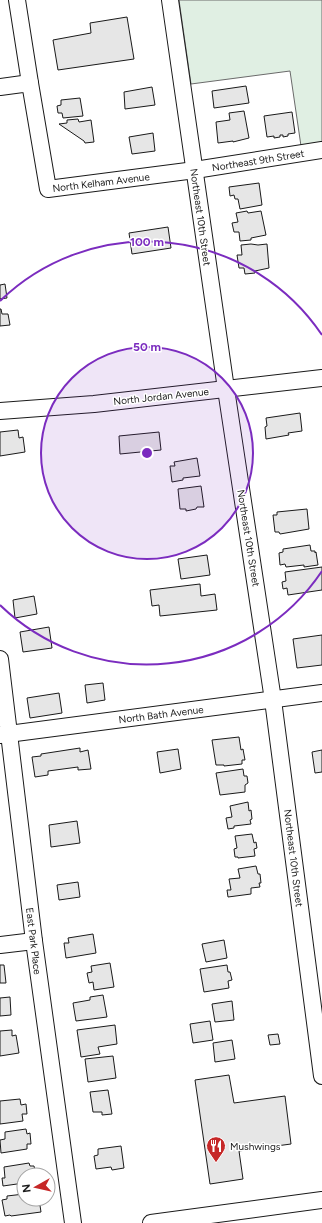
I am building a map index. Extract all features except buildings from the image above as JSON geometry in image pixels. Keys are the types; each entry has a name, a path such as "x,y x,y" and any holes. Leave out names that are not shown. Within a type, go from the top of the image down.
{"street":[{"path":"0,87 30,83 17,0"},
{"name":"Northeast 10th Street","path":"170,0 226,389 274,700 322,1076"},
{"name":"North Kelham Avenue","path":"30,83 48,189 195,170"},
{"name":"Northeast 9th Street","path":"195,170 322,150"},
{"name":"North Jordan Avenue","path":"0,411 94,404 322,378"},
{"name":"East Park Place","path":"0,659 5,734 73,1223"},
{"name":"North Bath Avenue","path":"5,734 322,693"},
{"path":"0,945 34,940"},
{"path":"151,1223 322,1200"}],"green space":[{"path":"179,0 322,0 322,143 301,146 290,71 191,84"}],"place":[{"name":"Mushwings","path":"216,1163"}]}
